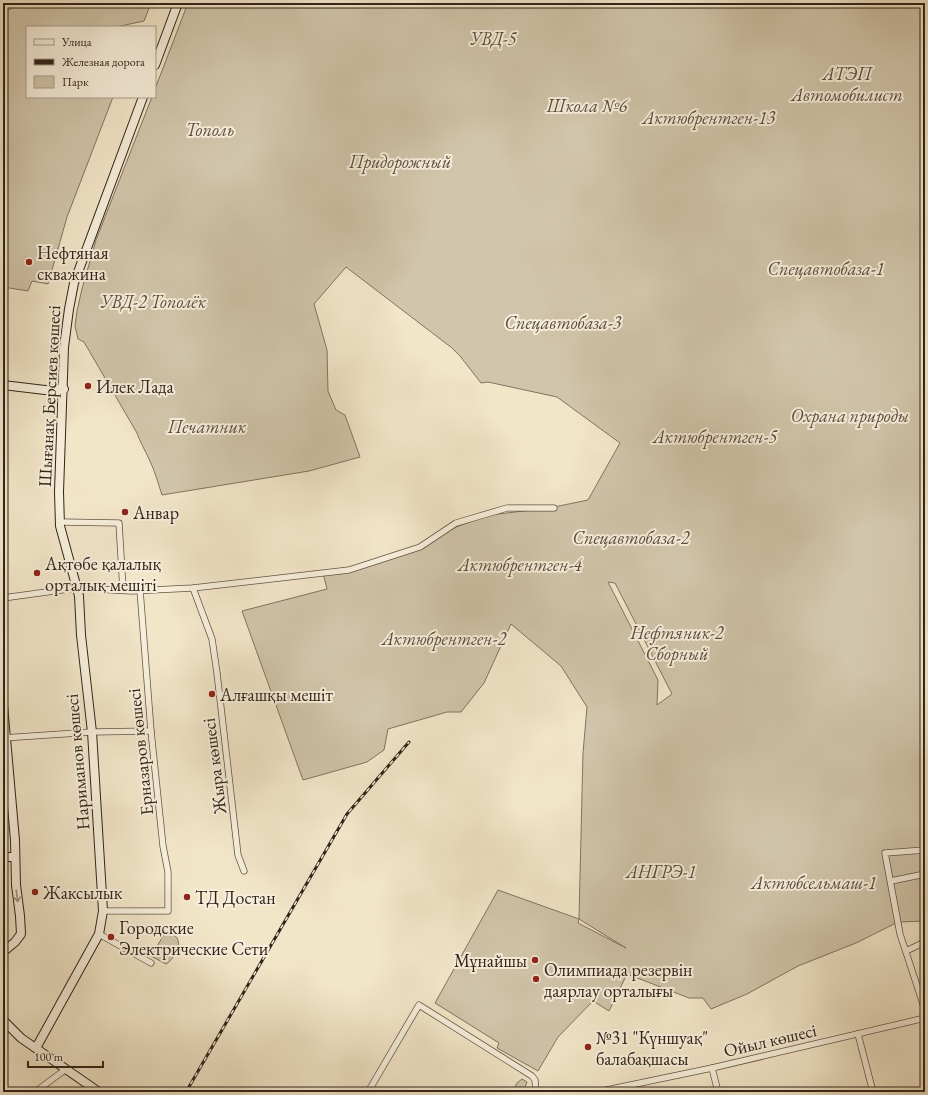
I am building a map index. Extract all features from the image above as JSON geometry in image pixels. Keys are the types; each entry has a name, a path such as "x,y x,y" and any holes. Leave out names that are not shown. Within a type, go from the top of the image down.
{"street":[{"path":"156,62 178,3"},
{"name":"Шығанақ Берсиев көшесі","path":"76,588 60,522 59,492 65,337 74,283 143,98"},
{"path":"3,386 45,390 64,389"},
{"path":"3,598 76,588 140,590 193,588 349,570 420,547 456,523 507,508 554,508"},
{"path":"60,522 119,523 122,590"},
{"name":"Нариманов көшесі","path":"36,1048 99,934 103,911 92,732 81,635 79,596 76,588"},
{"name":"Жыра көшесі","path":"193,588 212,639 218,673 238,855 244,871"},
{"name":"Ерназаров көшесі","path":"103,911 168,911 168,872 151,731 140,590"},
{"path":"3,705 4,738 15,840 16,885 21,934 15,942 3,952"},
{"path":"4,738 92,732 151,731"},
{"path":"925,850 886,853 900,934 925,1010"},
{"path":"3,857 15,857"},
{"path":"891,881 925,874"},
{"path":"99,934 151,963"},
{"path":"906,950 925,942"},
{"path":"368,1092 419,1005 532,1076 535,1080 536,1092"},
{"name":"Ойыл көшесі","path":"597,1092 712,1068 925,1018"},
{"path":"3,1020 21,1038 99,1092"},
{"path":"858,1034 873,1092"},
{"path":"712,1068 718,1092"},
{"path":"35,1092 66,1069"}],"green space":[{"path":"30,3 151,3 144,21 121,26 26,26 26,98 113,98 67,217 48,284 32,281 28,291 3,287 3,14 13,7"},
{"path":"188,3 925,3 925,921 898,922 856,943 798,966 747,994 711,1009 703,998 689,998 627,974 609,1011 593,1001 558,1037 538,1071 497,1048 499,1043 435,1003 498,890 579,919 583,753 587,707 561,666 511,624 484,683 461,712 447,712 388,729 384,750 367,762 303,780 242,611 327,589 323,573 349,570 417,547 456,527 490,515 549,508 588,500 620,443 557,397 488,382 481,383 452,348 346,267 314,304 327,350 328,391 336,410 345,415 360,457 309,471 162,495 153,468 137,433 84,342 78,339 75,326 77,311 96,240 152,98 156,98 156,86","holes":["608,582 615,583 672,694 657,705 658,680","579,919 626,948 578,923"]},
{"path":"165,933 173,935 178,941 178,949 174,956 166,964 151,956"},
{"path":"522,1079 527,1082 523,1092 512,1092 517,1083"}],"railway":[{"path":"186,1092 347,814 409,742"}],"place":[{"name":"Нефтяная скважина","path":"29,262"},
{"name":"Илек Лада","path":"88,386"},
{"name":"Анвар","path":"125,512"},
{"name":"Ақтөбе қалалық орталық мешіті","path":"37,573"},
{"name":"Алғашқы мешіт","path":"212,694"},
{"name":"Жаксылык","path":"35,892"},
{"name":"ТД Достан","path":"187,897"},
{"name":"Городские Электрические Сети","path":"111,937"},
{"name":"Мұнайшы","path":"535,960"},
{"name":"Олимпиада резервін даярлау орталығы","path":"536,979"},
{"name":"№31 \"Күншуақ\" балабақшасы","path":"588,1047"}],"park label":[{"name":"УВД-5","path":"493,38"},
{"name":"АТЭП Автомобилист","path":"847,83"},
{"name":"Школа №6","path":"587,105"},
{"name":"Актюбрентген-13","path":"709,117"},
{"name":"Тополь","path":"210,129"},
{"name":"Придорожный","path":"400,161"},
{"name":"Спецавтобаза-1","path":"826,268"},
{"name":"УВД-2 Тополёк","path":"153,301"},
{"name":"Спецавтобаза-3","path":"563,322"},
{"name":"Охрана природы","path":"850,415"},
{"name":"Печатник","path":"207,426"},
{"name":"Актюбрентген-5","path":"715,436"},
{"name":"Спецавтобаза-2","path":"631,537"},
{"name":"Актюбрентген-4","path":"520,564"},
{"name":"Актюбрентген-2","path":"444,638"},
{"name":"Нефтяник-2 Сборный","path":"677,642"},
{"name":"АНГРЭ-1","path":"661,871"},
{"name":"Актюбсельмаш-1","path":"814,882"}]}
